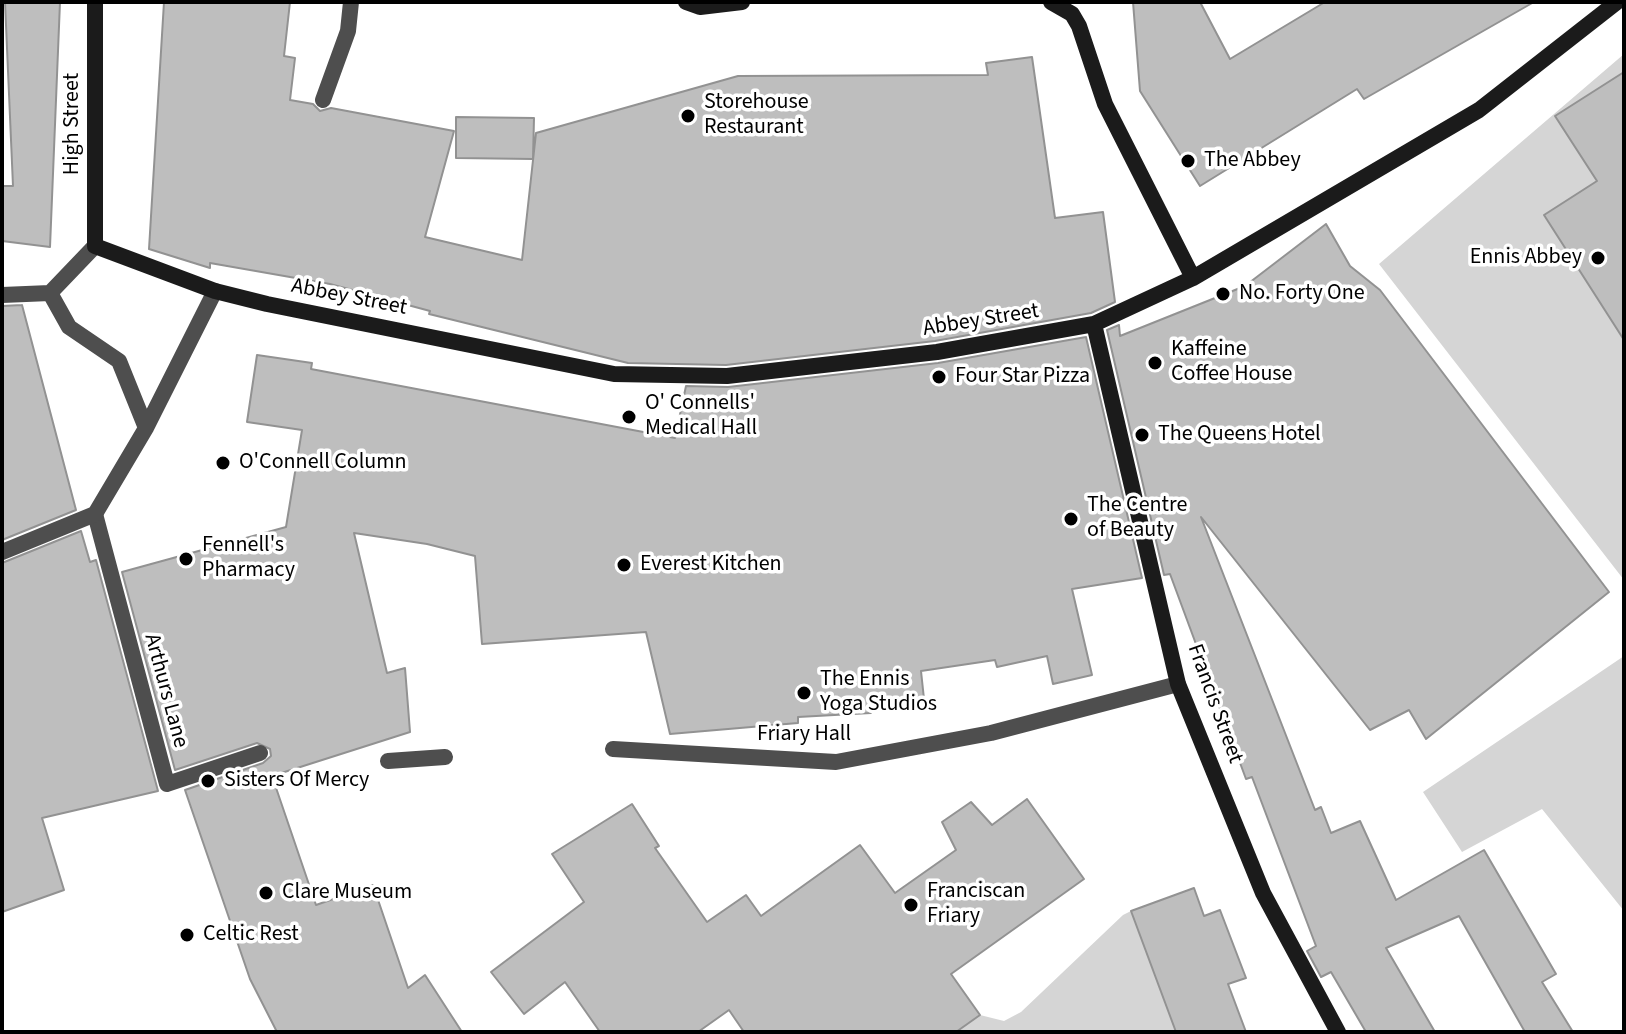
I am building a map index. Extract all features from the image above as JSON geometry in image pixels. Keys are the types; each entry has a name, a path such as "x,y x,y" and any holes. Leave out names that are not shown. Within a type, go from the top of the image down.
{"street":[{"name":"High Street","path":"95,2 95,246"},
{"path":"323,100 348,31 351,2"},
{"path":"686,2 700,7 742,2"},
{"path":"1051,2 1072,14 1079,26 1105,104 1193,278"},
{"name":"Abbey Street","path":"215,291 267,304 628,374 727,376 937,352 1094,324 1193,278 1479,110 1617,2"},
{"path":"2,295 50,293 95,246 215,291 146,428 95,514 2,552"},
{"path":"50,293 69,327 119,361 146,428"},
{"name":"Francis Street","path":"1094,324 1178,684 1263,893 1338,1032"},
{"name":"Arthurs Lane","path":"95,514 167,784 260,753"},
{"name":"Friary Hall","path":"613,749 836,762 991,733 1178,684"},
{"path":"388,761 445,757"}],"shaded area":[{"path":"1624,54 1624,580 1379,264"},
{"path":"1624,656 1624,911 1542,809 1462,852 1423,792"},
{"path":"1131,911 1176,1032 956,1032 980,1015 1004,1021 1021,1012 1123,915"}],"building":[{"path":"5,2 60,2 50,247 2,241 2,186 13,186"},
{"path":"164,2 290,2 284,56 295,58 290,100 313,104 320,111 331,108 454,131 425,237 522,260 536,133 738,76 988,75 986,63 1032,57 1055,218 1103,212 1115,302 1091,313 935,341 726,365 628,363 429,314 430,311 330,284 210,263 210,268 149,249"},
{"path":"1133,2 1200,2 1230,59 1325,2 1534,2 1364,99 1357,89 1200,186 1140,91"},
{"path":"1624,72 1624,340 1544,215 1597,181 1555,116"},
{"path":"456,117 534,118 533,159 456,158"},
{"path":"1326,224 1350,266 1380,290 1609,592 1426,739 1409,710 1370,730 1201,517 1315,810 1321,807 1331,833 1360,821 1396,900 1484,850 1556,974 1542,982 1573,1032 1525,1032 1459,916 1386,948 1435,1032 1366,1032 1331,972 1321,977 1307,951 1316,946 1252,777 1246,779 1170,574 1164,575 1107,330 1119,325 1120,336 1245,286"},
{"path":"22,305 76,510 2,540 2,306"},
{"path":"1086,337 1142,578 1072,589 1092,675 1053,684 1047,656 997,667 995,660 921,671 924,699 871,704 871,713 798,717 798,723 670,734 646,632 482,644 475,556 427,544 354,533 387,673 405,668 410,732 272,776 316,905 373,885 408,988 425,975 462,1032 277,1032 250,979 185,790 263,763 271,756 270,749 257,743 175,770 122,572 286,527 302,430 247,422 257,355 312,363 311,369 675,438 686,386 728,387 938,363"},
{"path":"81,531 90,562 96,560 158,791 42,818 64,890 2,912 2,563"},
{"name":"Franciscan Friary","path":"1027,799 1084,879 951,974 980,1015 956,1032 744,1032 729,1010 698,1032 600,1032 565,982 524,1014 491,972 584,902 552,854 632,804 659,846 655,848 707,922 746,895 761,916 860,845 895,893 956,850 942,822 971,802 992,825"},
{"path":"1194,888 1204,916 1220,910 1246,978 1228,984 1246,1032 1176,1032 1131,911"}],"place":[{"name":"Storehouse Restaurant","path":"688,116"},
{"name":"The Abbey","path":"1188,161"},
{"name":"Ennis Abbey","path":"1598,258"},
{"name":"No. Forty One","path":"1223,294"},
{"name":"Kaffeine Coffee House","path":"1155,363"},
{"name":"Four Star Pizza","path":"939,377"},
{"name":"O' Connells' Medical Hall","path":"629,417"},
{"name":"The Queens Hotel","path":"1142,435"},
{"name":"O'Connell Column","path":"223,463"},
{"name":"The Centre of Beauty","path":"1071,519"},
{"name":"Fennell's Pharmacy","path":"186,559"},
{"name":"Everest Kitchen","path":"624,565"},
{"name":"The Ennis Yoga Studios","path":"804,693"},
{"name":"Sisters Of Mercy","path":"208,781"},
{"name":"Clare Museum","path":"266,893"},
{"name":"Franciscan Friary","path":"911,905"},
{"name":"Celtic Rest","path":"187,935"}]}
